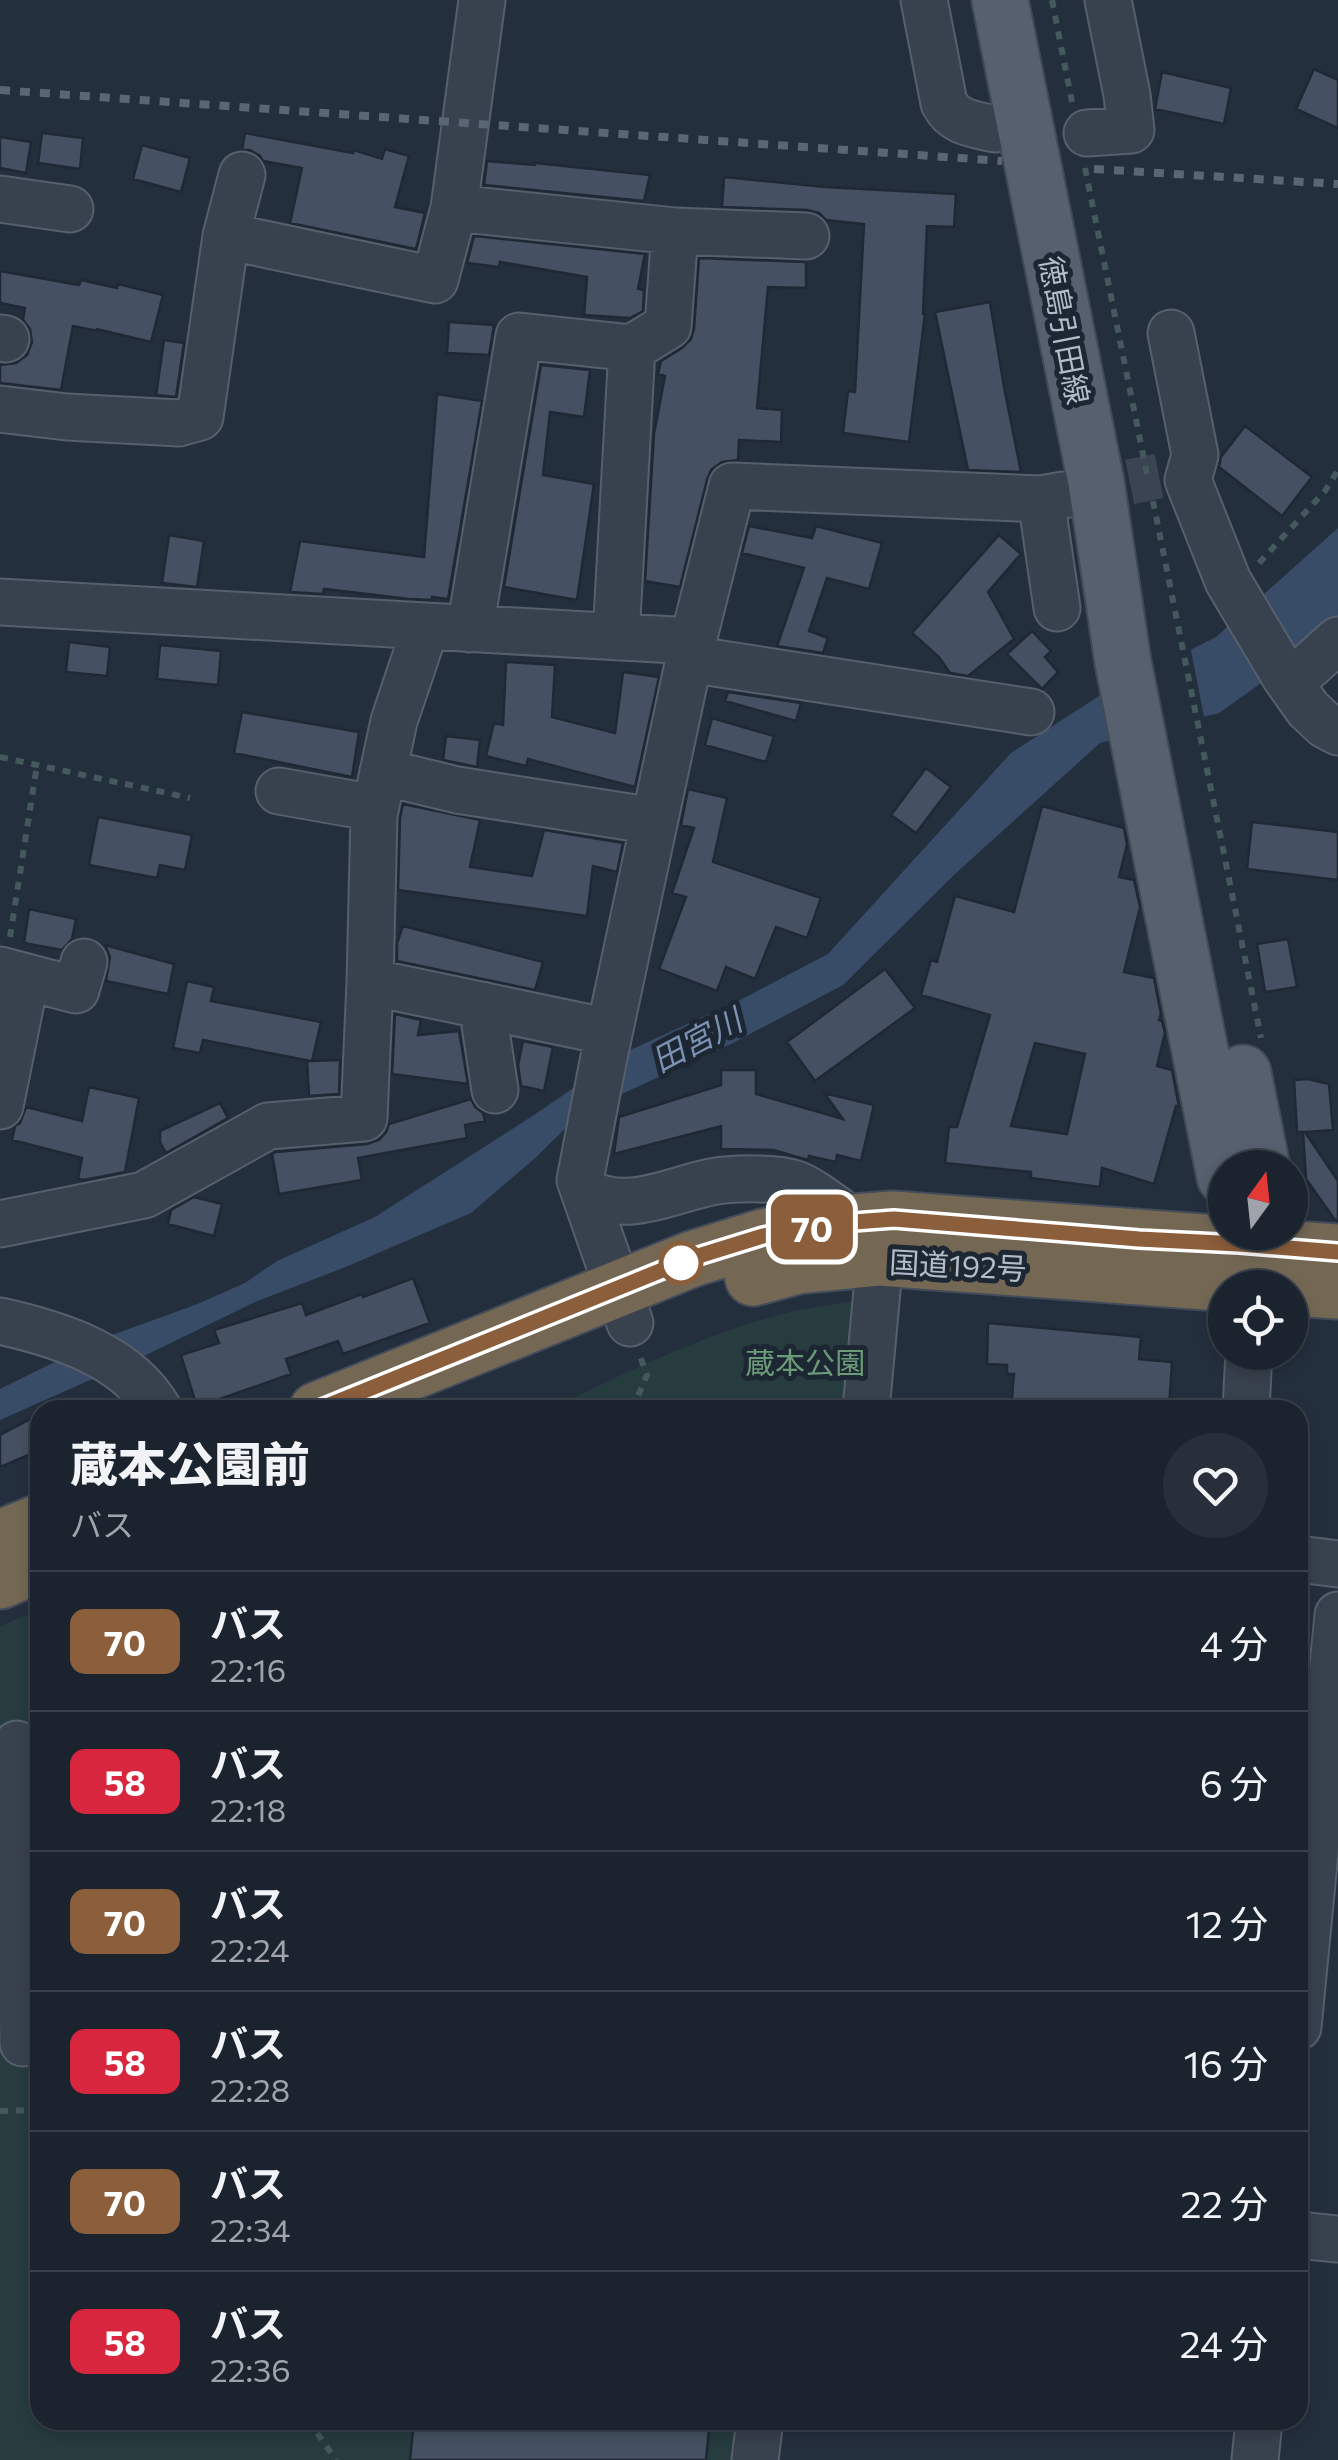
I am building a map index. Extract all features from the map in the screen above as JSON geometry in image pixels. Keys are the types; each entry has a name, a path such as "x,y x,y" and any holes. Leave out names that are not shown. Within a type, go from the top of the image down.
{"highway":[{"name":"国道192号","path":"440,1400 629,1320 867,1240 894,1219 1139,1239 1262,1263 1338,1291"},
{"name":"国道192号","path":"1262,1263 1338,1252"},
{"name":"国道192号","path":"352,1400 629,1320"},
{"path":"0,1538 30,1526"},
{"path":"0,1581 30,1568"}],"main road":[{"name":"徳島引田線","path":"1000,0 1096,482 1151,642"},
{"path":"1030,0 1126,482 1174,760 1258,1150"},
{"path":"1174,760 1222,1150"}],"street":[{"path":"226,236 435,280 454,208 482,0"},
{"path":"924,0 949,113 956,120 995,129"},
{"path":"1082,135 1131,130 1108,0"},
{"path":"0,409 179,423 200,417 226,236 242,176"},
{"path":"0,199 70,209"},
{"path":"454,208 676,231 806,236"},
{"path":"0,1224 144,1195 268,1126 364,1118 380,790 394,721 448,628 519,336 632,348 668,326 676,231"},
{"path":"1172,332 1195,455 1174,478 1287,679 1308,709 1325,726 1338,732"},
{"path":"616,637 632,348"},
{"path":"629,1320 580,1180 691,650 732,486 1053,497 1057,608"},
{"path":"0,602 616,637 1031,712"},
{"path":"1287,679 1338,640"},
{"path":"278,791 457,790 654,821"},
{"path":"0,1106 10,973 76,990 84,962"},
{"path":"370,982 482,1006 606,1044"},
{"path":"482,1006 495,1090"},
{"path":"584,1191 614,1202 638,1202 714,1181 797,1184 867,1240 866,1400"},
{"path":"0,1321 82,1346 127,1372 153,1400"},
{"path":"1247,1400 1248,1370"},
{"path":"1308,1560 1338,1564"},
{"path":"1308,1930 1325,1880 1338,1615"},
{"path":"19,1744 21,2043"},
{"path":"1308,2236 1338,2239"},
{"path":"755,2460 759,2430"},
{"path":"1255,2460 1258,2430"}],"path":[{"path":"1052,0 1082,135 1151,642 1174,760 1264,1051"},
{"path":"1233,589 1270,554 1325,491 1338,470"},
{"path":"0,757 190,798"},
{"path":"10,973 37,765"},
{"path":"629,1320 647,1375 636,1400"},
{"path":"0,2111 30,2110"},
{"path":"315,2430 336,2460"}],"green space":[{"name":"蔵本公園","path":"862,1300 851,1400 570,1400 714,1336 793,1311"},
{"path":"30,1614 30,2430 739,2430 736,2460 0,2460 0,1626"}],"water":[{"name":"田宮川","path":"1338,528 1338,616 1303,653 1219,713 1100,743 956,873 843,985 731,1044 613,1098 571,1123 471,1213 255,1302 45,1400 30,1400 30,1407 0,1420 0,1389 101,1339 245,1283 277,1261 375,1217 626,1052 828,954 1011,753 1099,696 1216,637"}],"pier":[{"path":"1190,645 1205,722 1119,743 1107,687"}],"building":[{"path":"1314,69 1338,80 1338,128 1296,109"},
{"path":"1162,72 1231,88 1224,124 1155,109"},
{"path":"42,133 83,138 80,169 38,163"},
{"path":"245,133 353,153 354,150 382,159 385,149 409,156 395,207 425,213 416,249 290,223 302,168 263,161 250,150 242,150"},
{"path":"0,137 31,142 26,173 0,168"},
{"path":"142,145 190,158 181,192 133,179"},
{"path":"487,161 650,175 644,201 484,185"},
{"path":"724,177 956,194 954,227 927,226 925,314 909,442 843,433 848,391 855,392 864,224 826,220 807,210 722,207"},
{"path":"474,236 645,254 638,289 644,290 643,311 630,318 584,315 587,277 500,262 499,267 467,263"},
{"path":"699,258 806,262 806,288 768,287 757,408 782,410 781,442 739,440 738,460 722,462 711,470 680,587 645,581 654,434 665,376 658,374 661,361 691,339"},
{"path":"0,271 79,285 81,280 117,288 118,284 163,295 151,342 73,326 61,390 0,383 0,365 16,363 27,355 32,342 30,329 23,320 25,308 0,303"},
{"path":"990,302 1021,472 968,470 935,312"},
{"path":"449,322 494,325 489,355 447,353"},
{"path":"164,340 184,343 176,397 156,395"},
{"path":"541,365 590,370 584,417 550,412 543,475 594,484 577,600 504,587"},
{"path":"437,394 482,401 448,599 409,599 324,589 323,594 290,592 300,541 424,557"},
{"path":"1245,426 1312,477 1282,516 1219,467 1221,457"},
{"path":"749,526 812,538 816,526 882,543 869,589 827,578 809,631 828,638 823,653 777,646 804,568 742,553"},
{"path":"169,535 204,541 197,587 162,583"},
{"path":"999,535 1021,554 988,592 1014,639 968,676 950,673 939,657 912,633"},
{"path":"1032,631 1051,651 1045,657 1058,672 1042,689 1007,654"},
{"path":"69,642 110,647 107,676 66,672"},
{"path":"160,645 221,651 218,685 157,679"},
{"path":"506,662 555,665 552,717 615,733 623,672 659,677 635,787 528,759 526,766 486,756 494,723 503,725"},
{"path":"728,692 801,703 796,721 725,701"},
{"path":"242,712 359,732 352,777 234,753"},
{"path":"712,718 774,736 766,762 705,745"},
{"path":"446,736 480,740 477,767 443,760"},
{"path":"926,768 951,787 916,833 891,815"},
{"path":"688,789 727,798 713,862 821,898 807,938 776,927 755,979 726,967 717,991 659,969 686,897 672,893 694,828 681,825"},
{"path":"403,804 480,820 470,867 532,876 544,830 623,843 617,872 593,866 587,916 398,890"},
{"path":"1042,806 1124,828 1127,845 1119,877 1134,880 1140,907 1124,972 1154,978 1159,1020 1165,1033 1157,1066 1172,1070 1179,1107 1176,1106 1154,1184 1102,1168 1100,1187 1031,1178 1031,1172 945,1163 949,1127 957,1127 990,1015 921,995 931,960 937,962 955,896 1014,912","holes":["1035,1043 1085,1054 1067,1134 1011,1126"]},
{"path":"98,817 192,835 185,870 160,865 157,878 89,865"},
{"path":"1252,822 1338,832 1338,880 1247,869"},
{"path":"29,909 76,919 72,939 62,950 24,943"},
{"path":"403,926 543,962 535,990 397,961 397,943"},
{"path":"1288,939 1297,987 1265,992 1257,944"},
{"path":"105,945 174,964 168,994 106,981 110,957"},
{"path":"885,969 915,1008 815,1081 787,1042"},
{"path":"187,981 214,987 211,1001 321,1022 312,1061 340,1060 339,1094 309,1096 307,1061 311,1061 203,1040 200,1053 173,1048"},
{"path":"395,1014 421,1020 418,1035 459,1031 468,1084 392,1074"},
{"path":"523,1041 553,1047 544,1091 521,1086 518,1065"},
{"path":"721,1070 756,1070 756,1094 843,1119 824,1093 874,1105 861,1161 837,1155 836,1162 809,1156 808,1160 773,1150 721,1149 721,1126 614,1154 619,1117 721,1085"},
{"path":"1294,1080 1329,1084 1333,1130 1305,1132 1338,1181 1338,1221 1308,1182 1308,1150 1304,1150 1303,1132 1297,1132"},
{"path":"89,1087 139,1098 125,1172 78,1179 82,1158 12,1140 26,1107 82,1121"},
{"path":"471,1099 485,1121 465,1125 467,1138 358,1158 362,1180 279,1194 272,1154 276,1152 367,1144 379,1140 389,1124"},
{"path":"220,1103 228,1118 166,1153 160,1131"},
{"path":"194,1197 222,1204 214,1236 168,1224 171,1210"},
{"path":"413,1278 430,1323 343,1354 338,1341 286,1359 291,1374 217,1400 195,1400 181,1355 219,1343 214,1330 302,1303 306,1315 362,1294 363,1297"},
{"path":"988,1323 1141,1337 1139,1359 1172,1362 1170,1400 1012,1400 1014,1374 1007,1374 1007,1365 987,1364"},
{"path":"30,1419 30,1454 0,1467 0,1435"},
{"path":"413,2430 709,2430 706,2460 410,2460"}],"tunnel":[{"path":"1064,495 1159,476"}],"railway":[{"path":"0,90 1002,161"},
{"path":"1094,169 1338,184"}],"bus line":[{"name":"70","path":"342,1400 692,1258 763,1236 827,1224 894,1219 1338,1252"}]}
